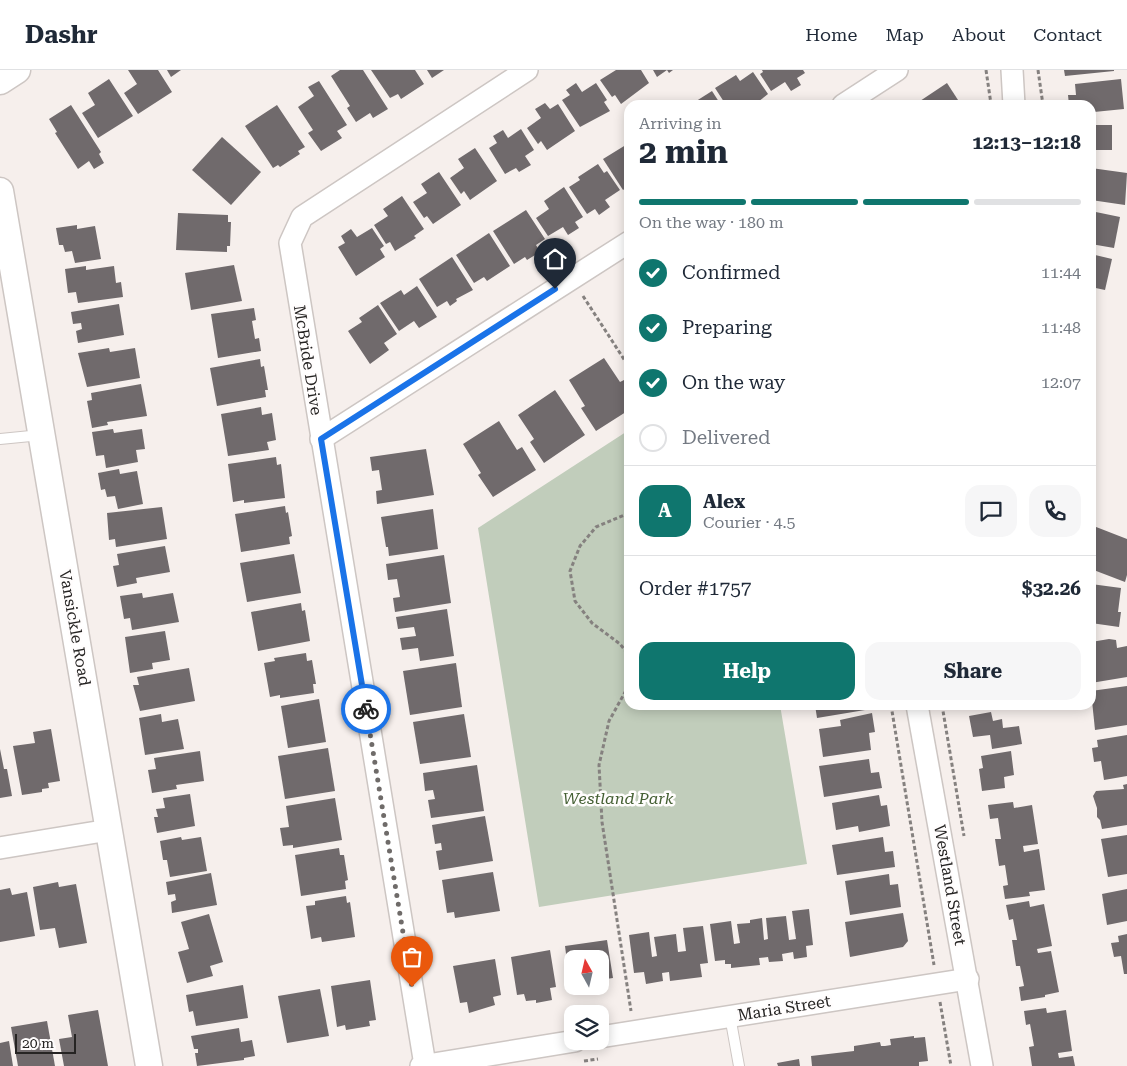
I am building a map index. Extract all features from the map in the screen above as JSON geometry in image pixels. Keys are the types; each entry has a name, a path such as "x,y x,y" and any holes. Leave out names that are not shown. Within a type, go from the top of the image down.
{"street":[{"path":"0,80 17,70"},
{"name":"McBride Drive","path":"423,1066 290,243 302,217 527,70"},
{"path":"851,100 897,70"},
{"path":"1012,70 1014,100"},
{"name":"Vansickle Road","path":"0,191 149,1066"},
{"path":"321,439 624,245"},
{"name":"Westland Street","path":"918,710 968,979 982,1066"},
{"path":"0,848 109,830"},
{"name":"Maria Street","path":"609,1036 968,979"},
{"path":"423,1066 564,1043"}],"lane":[{"path":"0,439 42,435"},
{"path":"730,1016 739,1066"}],"path":[{"path":"986,70 990,100"},
{"path":"1038,70 1042,100"},
{"path":"572,278 624,359"},
{"path":"624,515 596,527 580,546 570,571 575,601 592,623 620,644 624,649"},
{"path":"624,694 609,722 600,765 602,822 634,1032"},
{"path":"892,710 951,1066"}],"green space":[{"name":"Westland Park","path":"624,433 624,710 781,710 807,864 539,907 478,528"}],"building":[{"path":"128,70 158,70 172,92 138,114 124,93 137,84"},
{"path":"167,70 181,70 171,77"},
{"path":"340,70 363,70 388,109 373,118 370,113 356,122 347,108 350,106 331,76"},
{"path":"371,70 415,70 424,84 401,99 398,94 390,98"},
{"path":"427,70 444,70 432,78"},
{"path":"616,70 641,70 649,83 621,104 615,95 612,97 600,80"},
{"path":"653,70 667,70 657,77"},
{"path":"762,70 803,70 805,73 797,78 801,85 791,91 785,82 771,91 760,74 763,72"},
{"path":"1064,70 1114,70 1114,71 1065,76"},
{"path":"753,72 768,94 760,100 723,100 715,88 736,75 740,81"},
{"path":"109,79 133,116 98,138 82,113 95,105 88,93"},
{"path":"1121,79 1124,109 1096,112 1096,100 1068,100 1068,95 1076,95 1075,84"},
{"path":"319,81 347,125 337,131 342,138 321,151 308,133 313,130 298,107 314,96 308,87"},
{"path":"576,83 582,92 596,83 607,100 604,102 610,111 580,127 562,100 570,95 566,90"},
{"path":"947,83 958,100 922,100"},
{"path":"712,91 718,100 698,100"},
{"path":"545,103 550,109 558,104 575,131 547,150 541,141 538,144 527,128 541,118 535,109"},
{"path":"71,105 101,152 99,154 104,163 94,169 89,161 78,169 55,133 57,132 49,119"},
{"path":"277,105 305,147 298,151 300,154 280,167 278,165 273,168 245,126"},
{"path":"1096,125 1112,125 1112,150 1096,150"},
{"path":"521,129 534,150 525,156 531,165 519,172 516,168 505,174 489,148 497,143 493,136 503,130 508,138"},
{"path":"222,137 261,172 231,205 192,170"},
{"path":"624,146 624,189 623,190 603,159"},
{"path":"475,148 497,181 470,200 464,191 461,194 450,178 464,168 458,159"},
{"path":"598,164 604,173 607,171 620,190 605,200 610,207 599,215 595,209 587,214 569,187 580,180 578,177"},
{"path":"1096,169 1127,173 1125,205 1096,201"},
{"path":"439,172 461,205 433,224 427,216 424,218 413,202 427,193 421,184"},
{"path":"564,187 583,217 575,222 579,228 568,235 563,227 548,236 536,218 549,209 544,201"},
{"path":"402,196 424,229 414,236 416,238 395,251 390,242 386,244 374,225 388,216 383,209"},
{"path":"526,210 545,239 536,245 540,252 527,260 525,257 514,264 493,231"},
{"path":"1096,212 1120,217 1114,248 1096,245"},
{"path":"178,213 228,215 228,222 231,222 230,246 227,246 227,252 176,250"},
{"path":"77,225 77,229 95,226 101,259 75,263 72,251 65,252 63,245 59,245 56,228"},
{"path":"372,228 384,246 380,249 385,257 356,276 338,247 345,243 341,236 351,229 357,237"},
{"path":"489,233 510,266 487,281 484,277 474,283 456,255"},
{"path":"1096,255 1112,259 1105,290 1096,288"},
{"path":"452,257 473,290 456,299 457,301 450,306 447,301 437,307 419,279"},
{"path":"234,265 242,301 191,310 185,273"},
{"path":"86,266 86,270 114,266 116,283 121,282 123,297 78,303 76,292 68,293 65,269"},
{"path":"417,286 437,317 419,328 414,321 399,331 380,303 401,290 404,295"},
{"path":"119,304 124,335 78,343 76,331 82,329 81,323 73,324 71,312"},
{"path":"378,305 397,334 384,343 389,350 370,364 348,331 362,322 359,318"},
{"path":"254,308 256,320 252,321 255,339 259,338 261,351 218,358 211,314"},
{"path":"109,348 110,352 135,348 140,378 87,387 78,353"},
{"path":"604,358 620,382 624,380 624,413 596,431 581,408 585,406 569,380"},
{"path":"260,359 261,367 264,366 268,390 265,390 266,397 217,406 210,368"},
{"path":"141,384 147,416 107,422 108,425 92,428 87,401 92,400 91,393"},
{"path":"555,390 585,435 544,463 530,442 534,439 518,415"},
{"path":"261,407 262,415 272,413 276,440 267,442 269,450 228,456 221,414"},
{"path":"499,421 517,450 522,447 536,470 493,497 478,475 481,473 463,444"},
{"path":"113,429 114,433 142,429 145,449 136,450 138,462 106,468 104,455 96,456 92,432"},
{"path":"426,449 434,495 377,504 376,491 382,490 379,470 372,471 370,457"},
{"path":"276,457 277,465 281,464 285,498 244,503 244,500 233,502 228,464"},
{"path":"119,469 120,474 137,471 143,504 118,509 115,496 107,497 105,489 101,490 98,473"},
{"path":"285,506 286,513 288,512 292,536 289,537 290,544 241,552 235,514"},
{"path":"162,507 167,539 116,547 115,539 109,540 107,513"},
{"path":"433,509 438,549 389,556 381,517"},
{"path":"1096,527 1127,539 1127,575 1125,582 1096,571"},
{"path":"165,546 170,572 136,578 137,583 117,587 113,566 119,565 117,554"},
{"path":"294,554 301,593 247,602 240,563"},
{"path":"444,555 451,603 395,612 393,598 400,597 397,579 388,580 386,564"},
{"path":"1096,585 1121,588 1118,612 1121,612 1119,627 1096,624"},
{"path":"142,593 143,598 173,593 179,622 132,630 130,618 124,619 120,596"},
{"path":"301,603 302,611 305,610 310,641 258,651 251,612"},
{"path":"447,609 454,656 420,661 418,648 402,650 400,638 416,636 414,627 398,629 396,617"},
{"path":"165,631 170,660 152,663 153,669 130,673 125,637"},
{"path":"1116,640 1117,648 1127,646 1127,677 1096,682 1096,641"},
{"path":"306,653 307,661 312,660 316,684 313,684 314,693 280,698 280,695 270,697 264,663 275,661 274,658"},
{"path":"456,663 462,707 410,715 403,671"},
{"path":"189,668 195,701 140,711 133,685 139,685 137,677"},
{"path":"1127,686 1127,725 1095,730 1093,710 1096,710 1096,690"},
{"path":"319,699 326,742 288,748 281,706"},
{"path":"816,710 865,710 817,718"},
{"path":"991,712 993,721 1002,719 1003,728 1019,726 1022,744 992,749 990,735 973,737 969,716"},
{"path":"872,713 875,732 869,733 871,750 823,757 819,729 841,726 840,720"},
{"path":"161,714 162,722 178,719 184,749 145,755 139,718"},
{"path":"464,714 471,757 420,764 413,722"},
{"path":"51,729 60,781 48,783 49,788 42,789 42,792 22,795 13,746 35,743 33,732"},
{"path":"1127,735 1127,776 1104,780 1101,761 1094,762 1092,748 1098,747 1097,740"},
{"path":"328,748 335,791 285,799 278,756"},
{"path":"0,749 4,769 7,769 12,796 0,798"},
{"path":"200,751 204,781 176,785 177,789 152,793 148,770 156,769 154,758"},
{"path":"1011,751 1014,775 1004,777 1005,788 982,791 979,769 983,768 981,756"},
{"path":"869,759 871,773 879,772 882,788 824,797 819,766"},
{"path":"477,765 484,811 431,818 428,800 435,799 433,790 425,791 423,773"},
{"path":"1127,784 1127,825 1102,829 1100,820 1097,817 1097,808 1093,796 1096,791 1124,789 1123,785"},
{"path":"190,794 195,826 157,833 154,817 158,817 156,809 165,808 163,798"},
{"path":"879,795 881,806 887,805 890,826 859,832 858,826 836,830 832,803"},
{"path":"335,798 342,840 293,848 293,845 283,846 280,828 289,827 286,806"},
{"path":"1013,802 1014,808 1032,805 1038,844 1023,846 1024,852 1039,849 1045,890 1029,892 1030,896 1005,899 1003,886 1008,885 1005,865 999,866 995,839 1001,839 998,818 990,819 988,805"},
{"path":"485,816 493,861 439,870 436,851 442,850 441,843 435,844 432,825"},
{"path":"1127,835 1127,874 1108,877 1101,839"},
{"path":"181,837 182,840 201,837 207,871 170,877 167,860 163,860 160,841"},
{"path":"883,837 885,852 893,851 895,867 837,875 832,845"},
{"path":"339,848 340,855 344,855 348,880 345,881 346,889 301,896 295,855"},
{"path":"493,872 500,911 455,918 454,912 447,913 442,880"},
{"path":"211,873 217,905 172,913 171,902 176,900 175,894 168,895 166,882"},
{"path":"889,874 890,885 898,884 901,907 850,915 845,881"},
{"path":"58,882 59,887 76,884 87,943 59,948 55,928 40,930 33,887"},
{"path":"10,888 12,895 27,892 35,936 0,942 0,890"},
{"path":"1127,889 1127,921 1107,925 1102,894"},
{"path":"346,896 347,903 350,902 355,937 322,942 321,937 311,939 306,906 315,905 315,901"},
{"path":"1029,901 1030,907 1044,904 1052,946 1037,949 1038,953 1051,951 1059,992 1045,995 1045,997 1021,1001 1019,987 1024,986 1020,966 1016,966 1012,940 1017,940 1013,919 1009,920 1006,905"},
{"path":"809,909 813,945 806,946 807,957 794,959 793,952 782,954 783,961 769,962 768,957 759,958 760,965 731,968 731,964 725,964 725,960 715,961 710,924 731,921 734,944 740,943 737,924 750,923 750,920 762,918 764,940 768,939 766,918 786,916 789,940 796,939 792,911"},
{"path":"903,913 908,941 903,947 850,957 845,922"},
{"path":"209,914 223,962 210,966 213,976 187,983 178,952 189,949 181,922"},
{"path":"703,926 708,963 700,964 702,977 670,981 669,972 662,973 663,981 646,984 644,972 634,973 629,935 649,932 652,957 657,956 654,937 676,934 678,952 686,951 683,928"},
{"path":"1127,934 1127,974 1124,974 1121,956 1114,957 1111,943 1119,942 1118,936"},
{"path":"607,940 609,950 566,950 565,946"},
{"path":"550,950 556,987 550,988 552,1000 536,1003 536,1000 526,1001 524,994 517,995 511,957"},
{"path":"609,953 613,978 609,979"},
{"path":"495,959 501,995 493,997 495,1005 469,1013 467,1002 460,1003 453,966"},
{"path":"370,980 376,1020 369,1021 370,1026 346,1030 345,1025 337,1027 331,986"},
{"path":"243,985 248,1018 196,1026 193,1011 189,1012 186,995"},
{"path":"320,989 329,1036 287,1043 278,996"},
{"path":"1046,1008 1047,1013 1066,1010 1072,1051 1058,1053 1059,1058 1073,1056 1075,1066 1032,1066 1029,1047 1034,1046 1030,1024 1026,1025 1024,1011"},
{"path":"98,1010 108,1066 64,1066 59,1039 72,1037 68,1015"},
{"path":"47,1021 55,1066 18,1066 11,1027"},
{"path":"239,1028 241,1042 252,1040 255,1056 244,1058 244,1060 197,1066 195,1053 198,1053 198,1049 194,1049 191,1036"},
{"path":"914,1036 914,1038 925,1037 928,1061 919,1062 919,1066 812,1066 811,1056 854,1051 854,1046 880,1042 881,1046 891,1045 890,1039"},
{"path":"9,1041 13,1066 0,1066 0,1043"},
{"path":"799,1059 800,1066 778,1066 777,1063"}],"way so far":[{"path":"366,709 412,987"}],"route":[{"path":"366,709 321,439 555,289"}]}
